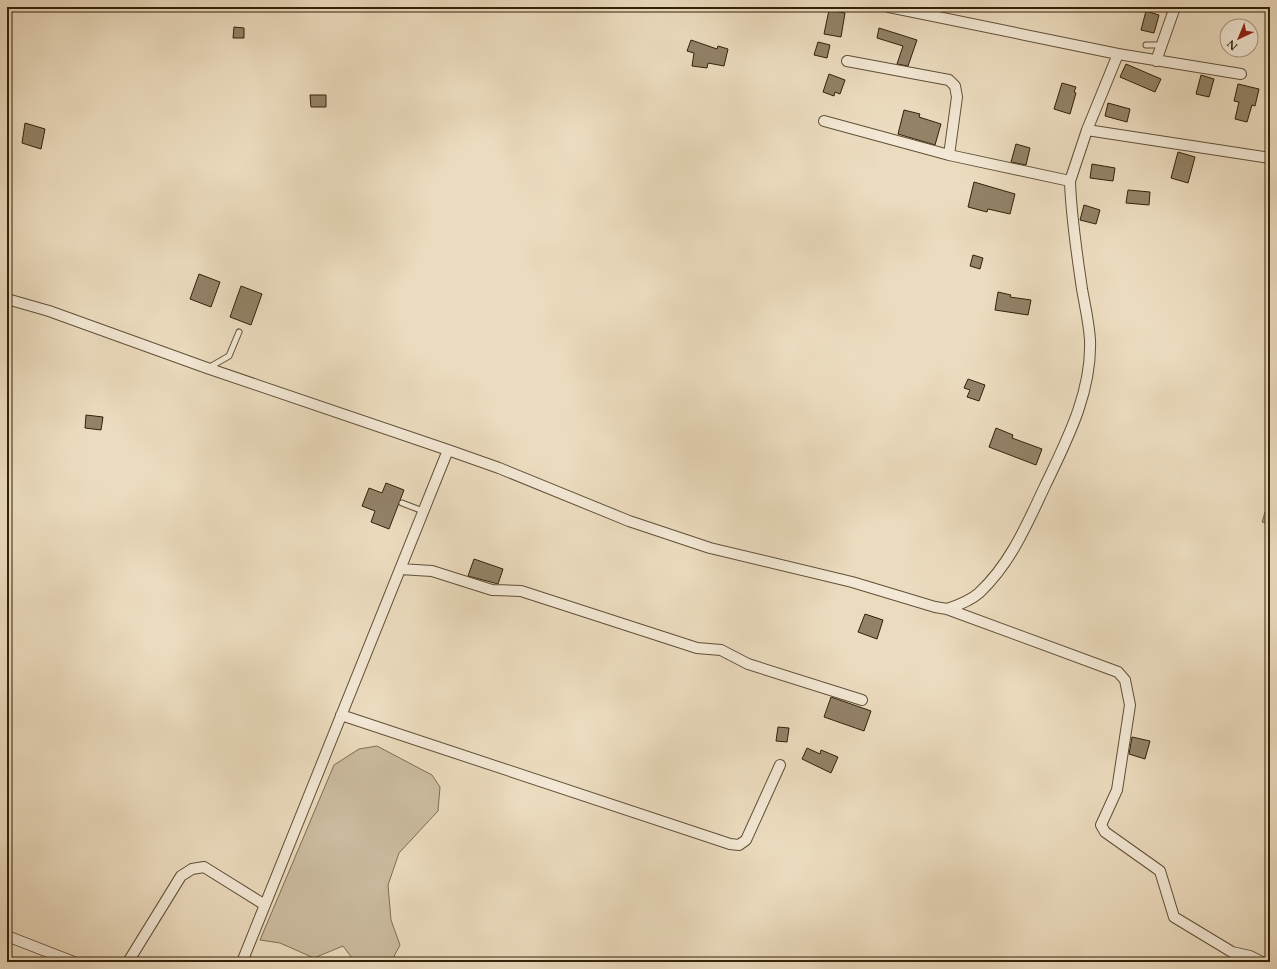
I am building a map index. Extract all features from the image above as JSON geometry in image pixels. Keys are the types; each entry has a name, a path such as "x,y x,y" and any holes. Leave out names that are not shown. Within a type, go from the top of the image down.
{"street":[{"path":"889,7 1118,54 1241,74"},
{"path":"1156,61 1175,7"},
{"path":"947,609 962,604 978,594 999,571 1017,545 1070,432 1084,394 1088,373 1090,340 1078,258 1070,181 1087,130 1118,54"},
{"path":"847,61 950,80 955,86 957,97 949,155"},
{"path":"824,121 949,155 1070,181"},
{"path":"1087,130 1270,158"},
{"path":"7,299 49,311 207,368 499,468 629,521 710,548 852,582 934,608 947,609 1118,672 1125,680 1130,705 1117,790 1101,825 1105,832 1160,871 1174,917 1232,952 1250,956 1262,962"},
{"path":"242,962 448,450"},
{"path":"400,569 432,571 492,590 521,591 697,648 721,650 748,664 862,700"},
{"path":"341,716 730,844 739,845 746,840 780,765"},
{"path":"128,962 181,876 192,869 204,867 265,905"},
{"path":"7,936 74,962"}],"lane":[{"path":"1146,45 1162,45"},
{"path":"207,368 229,356 239,332"},
{"path":"402,503 423,511"}],"shaded area":[{"path":"1270,496 1270,524 1262,522"},
{"path":"377,746 432,775 440,787 438,811 399,853 388,885 391,920 400,945 391,962 355,962 343,946 314,958 280,943 260,940 334,765 359,749"}],"building":[{"path":"829,10 845,13 841,37 824,34"},
{"path":"1146,11 1159,15 1154,33 1141,30"},
{"path":"234,27 244,28 244,38 233,38"},
{"path":"879,28 917,40 908,66 897,64 903,46 877,38"},
{"path":"691,40 717,49 718,46 728,49 724,66 708,63 707,68 692,66 694,53 687,51"},
{"path":"818,42 830,45 827,58 814,55"},
{"path":"1126,64 1161,79 1155,92 1120,77"},
{"path":"829,74 845,80 840,94 835,92 834,96 823,92"},
{"path":"1201,75 1214,79 1209,97 1196,94"},
{"path":"1062,83 1076,87 1074,92 1076,93 1070,114 1054,109"},
{"path":"1238,84 1259,89 1255,106 1252,105 1247,122 1235,119 1239,102 1234,101"},
{"path":"310,95 326,95 326,107 311,107"},
{"path":"1108,103 1130,109 1127,122 1105,116"},
{"path":"904,110 920,114 919,117 941,124 935,145 898,134"},
{"path":"25,123 45,129 41,149 22,143"},
{"path":"1016,144 1030,148 1026,165 1011,162"},
{"path":"1178,152 1195,157 1188,183 1171,178"},
{"path":"1092,164 1115,168 1113,181 1090,178"},
{"path":"974,182 1015,194 1010,214 988,209 987,212 968,207"},
{"path":"1128,190 1150,192 1149,205 1126,203"},
{"path":"1084,205 1100,210 1096,224 1080,220"},
{"path":"973,255 983,258 980,269 970,266"},
{"path":"199,274 220,282 211,307 190,299"},
{"path":"241,286 262,294 251,325 230,317"},
{"path":"998,292 1011,295 1010,297 1031,300 1028,315 995,310"},
{"path":"968,379 985,385 979,401 967,397 970,390 964,388"},
{"path":"86,415 103,417 101,430 85,428"},
{"path":"996,428 1013,435 1012,438 1042,449 1036,465 989,447"},
{"path":"386,483 404,490 389,529 371,522 375,511 362,506 369,488 382,493"},
{"path":"474,559 503,569 498,584 468,576"},
{"path":"865,614 883,620 877,639 858,632"},
{"path":"831,697 871,711 864,731 824,717"},
{"path":"778,727 789,728 787,742 776,741"},
{"path":"1132,737 1150,741 1145,759 1129,754"},
{"path":"807,748 820,754 821,750 838,757 831,773 802,759"}]}
